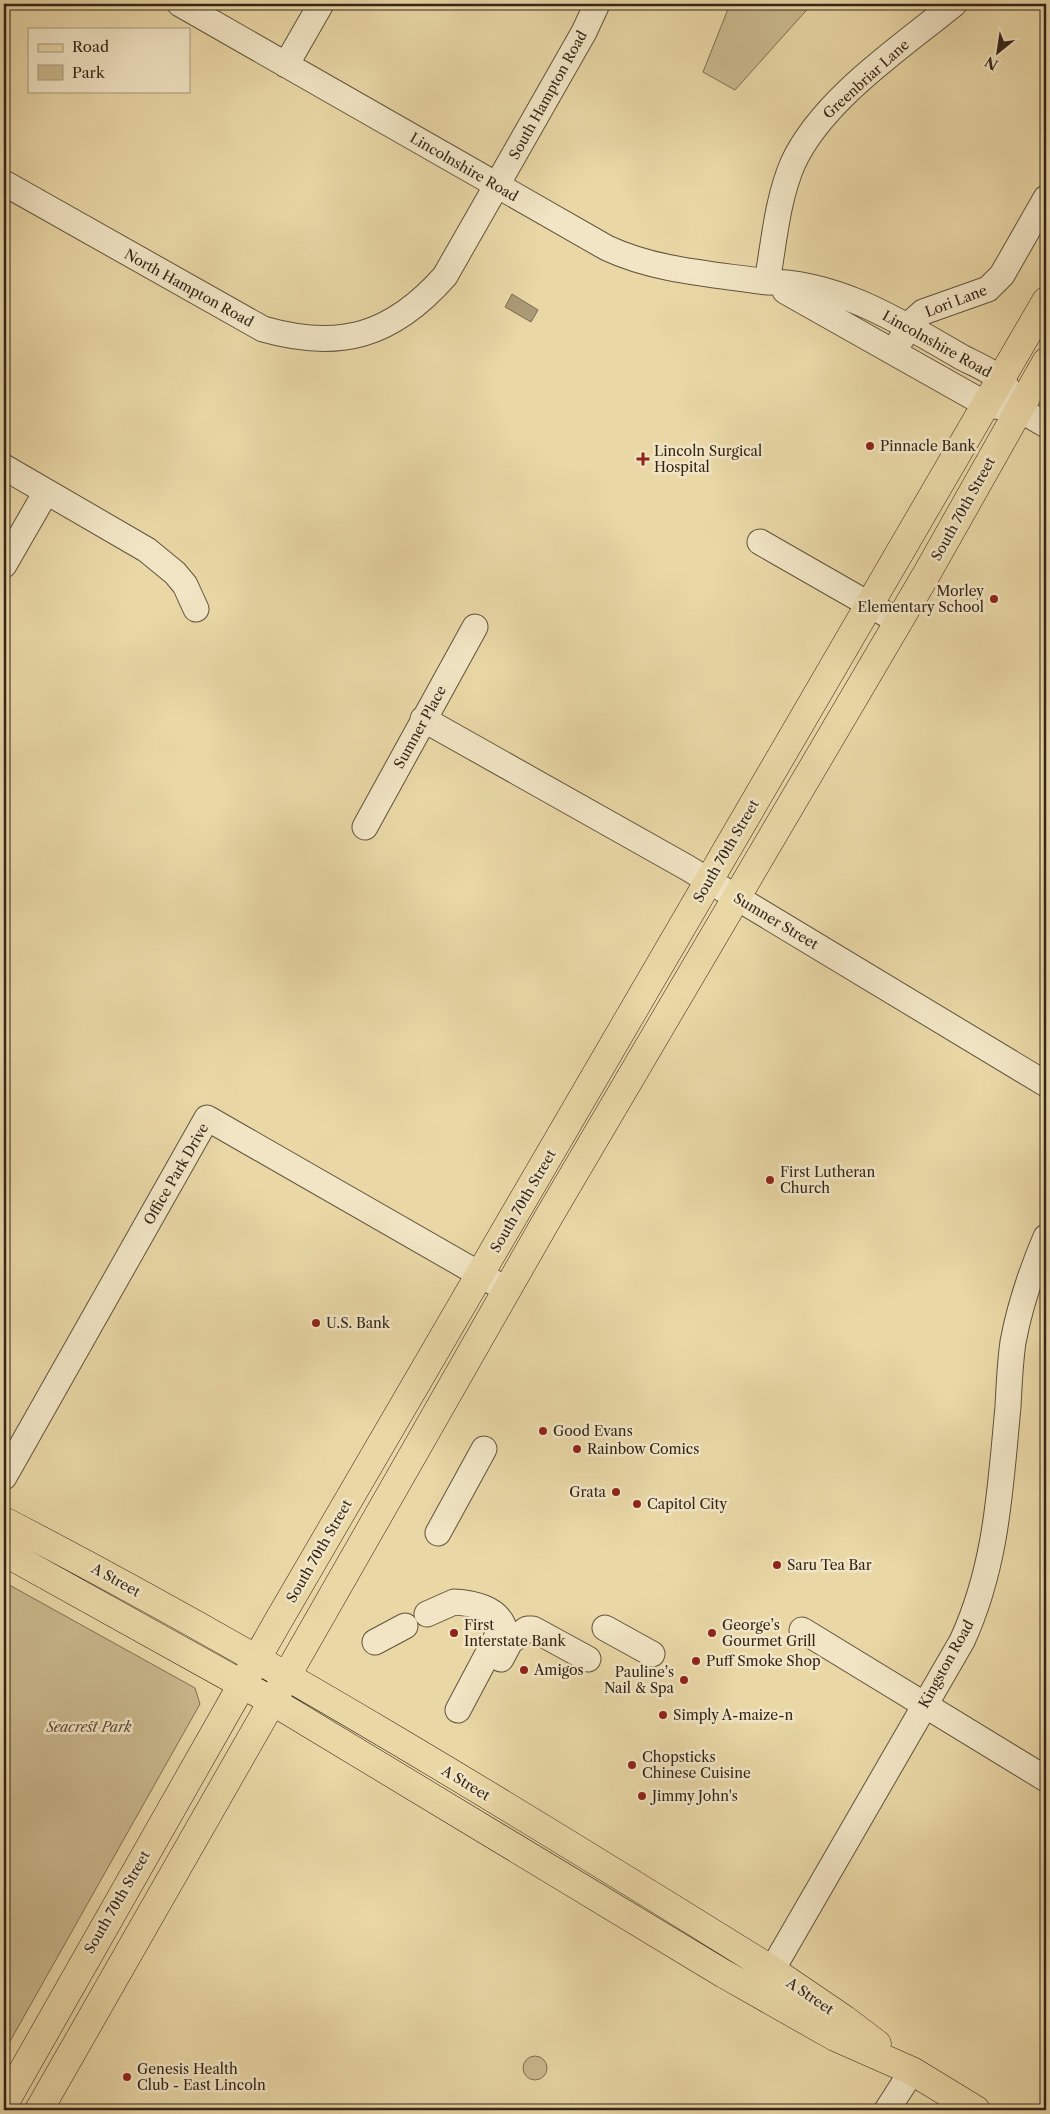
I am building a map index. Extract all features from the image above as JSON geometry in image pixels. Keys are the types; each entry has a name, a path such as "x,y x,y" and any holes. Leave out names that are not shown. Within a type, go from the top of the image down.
{"main road":[{"name":"South 70th Street","path":"4,2104 258,1658 869,604 1002,380 1046,301"},
{"name":"South 70th Street","path":"39,2110 507,1290 898,621 1046,362"},
{"name":"A Street","path":"4,1521 287,1675 772,1970 844,2019 912,2072"},
{"name":"A Street","path":"4,1552 243,1684 724,1974 835,2037 912,2072 976,2110"}],"street":[{"name":"Lincolnshire Road","path":"180,4 497,186 597,242 630,258 657,265 767,282 785,282 841,296 909,327 1002,380 1019,409"},
{"path":"286,65 321,4"},
{"name":"South Hampton Road","path":"497,186 584,32 597,4"},
{"name":"Greenbriar Lane","path":"767,282 781,199 793,164 806,139 822,117 843,96 954,4"},
{"name":"North Hampton Road","path":"4,183 242,320 290,337 312,340 358,335 384,326 404,315 426,297 445,276 497,186"},
{"name":"Lori Lane","path":"894,351 909,327 920,314 931,308 982,292 994,285 1002,275 1046,198"},
{"name":"Lincolnshire Road","path":"767,282 894,351 987,405 1019,409"},
{"path":"1019,409 1046,425"},
{"path":"4,467 147,550 164,562 185,585 196,609"},
{"path":"4,565 46,492"},
{"path":"760,542 898,621"},
{"name":"Sumner Place","path":"365,827 475,627"},
{"name":"Sumner Street","path":"423,719 736,896 1046,1084"},
{"name":"Office Park Drive","path":"4,1477 207,1118 507,1290"},
{"name":"Kingston Road","path":"772,1970 971,1622 991,1560 998,1517 1013,1344 1020,1307 1031,1271 1046,1237"},
{"path":"438,1533 484,1449"},
{"path":"427,1614 458,1602 479,1606 491,1611 500,1619 503,1625 465,1714 510,1642 523,1630 533,1629 588,1659"},
{"path":"375,1642 405,1626"},
{"path":"605,1628 652,1654"},
{"path":"802,1630 1046,1779"},
{"path":"888,2110 912,2072"}],"green space":[{"path":"730,4 812,4 735,90 703,72"},
{"name":"Seacrest Park","path":"4,1582 195,1688 200,1704 4,2052"},
{"path":"535,2056 543,2060 547,2068 543,2076 535,2080 527,2076 523,2068 527,2060"}],"shaded area":[{"path":"512,294 538,310 531,322 505,307"}],"place":[{"name":"Pinnacle Bank","path":"870,446"},
{"name":"Lincoln Surgical Hospital","path":"643,459"},
{"name":"Morley Elementary School","path":"994,599"},
{"name":"First Lutheran Church","path":"770,1180"},
{"name":"U.S. Bank","path":"316,1323"},
{"name":"Good Evans","path":"543,1431"},
{"name":"Rainbow Comics","path":"577,1449"},
{"name":"Grata","path":"616,1492"},
{"name":"Capitol City","path":"637,1504"},
{"name":"Saru Tea Bar","path":"777,1565"},
{"name":"First Interstate Bank","path":"454,1633"},
{"name":"George’s Gourmet Grill","path":"712,1633"},
{"name":"Puff Smoke Shop","path":"696,1661"},
{"name":"Amigos","path":"524,1670"},
{"name":"Pauline’s Nail & Spa","path":"684,1680"},
{"name":"Simply A-maize-n","path":"663,1715"},
{"name":"Chopsticks Chinese Cuisine","path":"632,1765"},
{"name":"Jimmy John's","path":"642,1796"},
{"name":"Genesis Health Club - East Lincoln","path":"127,2077"}]}
